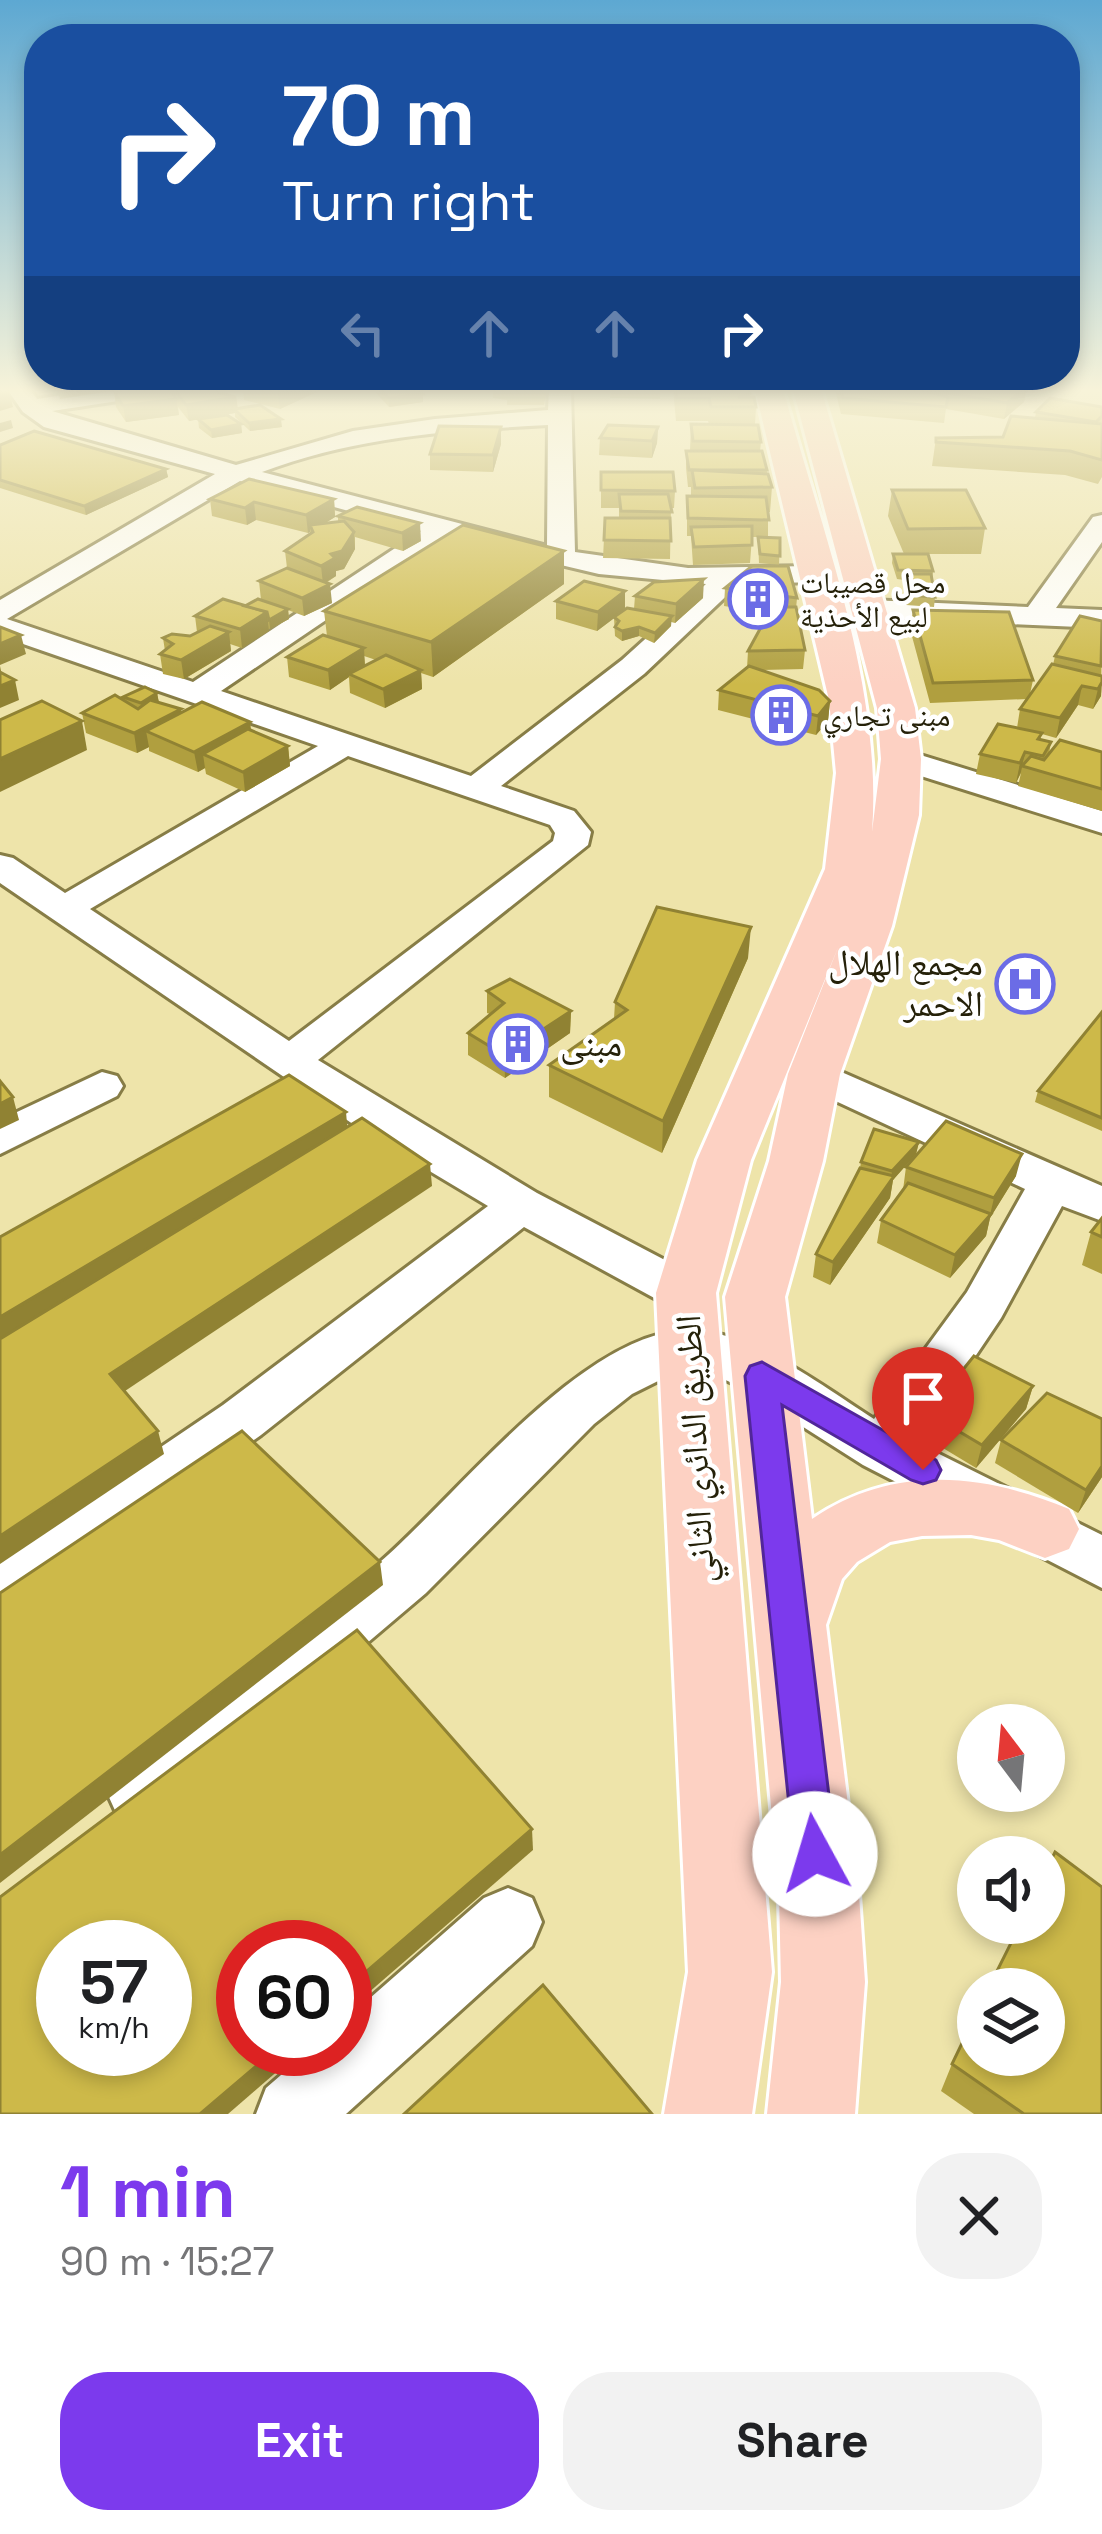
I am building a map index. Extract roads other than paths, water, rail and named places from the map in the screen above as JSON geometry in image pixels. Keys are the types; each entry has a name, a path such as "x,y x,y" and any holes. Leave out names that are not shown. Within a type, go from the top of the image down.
{"main road":[{"name":"الطريق الدائري الثاني","path":"801,488 836,597 896,708 901,759 898,815 869,926 814,1074 796,1161 755,1297 793,1620 823,1982 811,2114"},
{"name":"الطريق الدائري الثاني","path":"708,2114 730,1972 687,1320 724,1160 847,868 856,773 821,488"},
{"path":"793,1620 818,1559 840,1537 867,1524 936,1505 995,1510 1087,1552"}],"street":[{"path":"0,612 211,488"},
{"path":"286,488 633,572 730,577 836,597 1102,619"},
{"path":"560,488 561,557"},
{"path":"1037,615 1102,523"},
{"path":"199,692 443,529"},
{"path":"477,788 633,667 730,577"},
{"path":"0,626 562,818 573,832 570,844 292,1059"},
{"path":"64,909 348,742"},
{"path":"901,759 1102,822"},
{"path":"0,866 382,1123 520,1205 687,1320 719,1355 882,1450 1087,1552"},
{"path":"814,1074 1102,1205"},
{"path":"0,1139 102,1086"},
{"path":"342,1148 382,1123"},
{"path":"882,1450 984,1305 1052,1182"},
{"path":"0,1587 242,1420 520,1205"},
{"path":"100,1826 406,1575 578,1405 622,1376 687,1320"},
{"path":"292,2114 508,1922"}],"place":[{"name":"محل قصيبات لبيع الأحذية","path":"758,599"},
{"name":"مبنى تجاري","path":"781,715"},
{"name":"مجمع الهلال الاحمر","path":"1025,984"},
{"name":"مبنى","path":"518,1044"}]}
